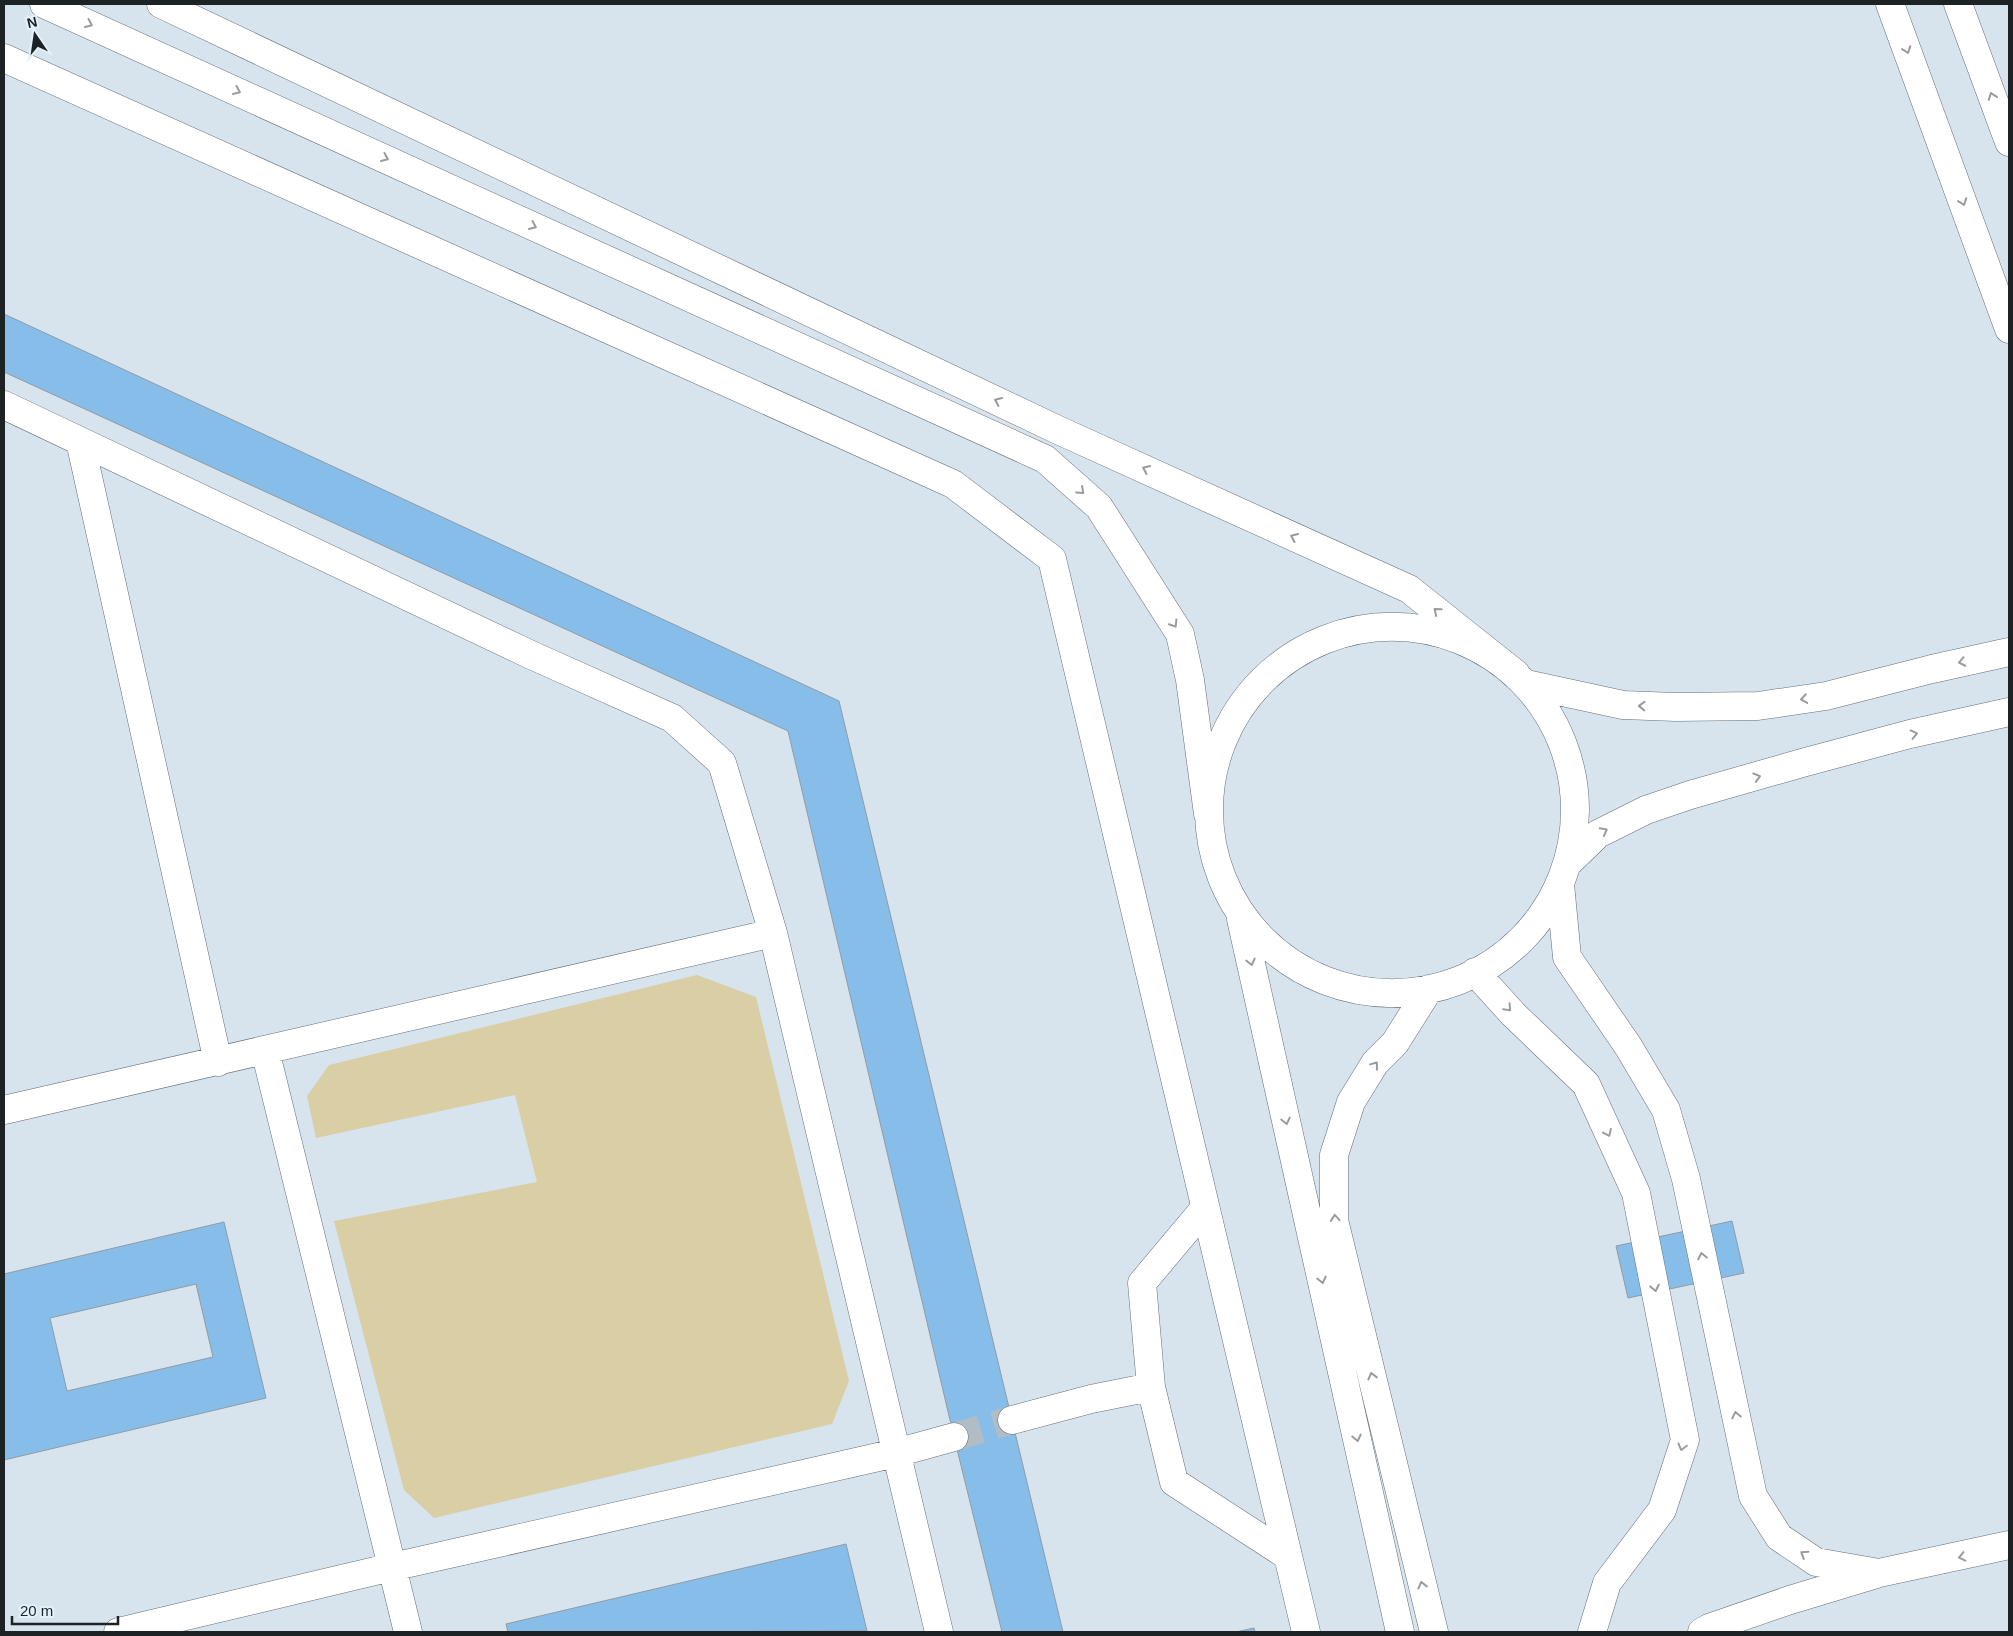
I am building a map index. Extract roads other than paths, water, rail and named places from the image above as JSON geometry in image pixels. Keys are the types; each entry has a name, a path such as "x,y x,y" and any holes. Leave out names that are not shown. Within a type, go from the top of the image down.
{"street":[{"path":"44,4 1045,459 1099,507 1180,634 1190,680 1217,867 1240,915 1400,1632"},
{"path":"161,4 1058,430 1409,589 1521,679 1549,715 1566,750 1574,787 1575,825 1564,874 1566,957 1628,1046 1666,1110 1686,1179 1753,1496 1778,1537 1816,1562 1879,1573"},
{"path":"1890,4 2009,329"},
{"path":"1958,4 2009,142"},
{"path":"4,58 953,484 1052,559 1306,1632"},
{"path":"4,405 530,654 672,718 722,763 773,933 939,1632"},
{"path":"80,441 218,1062"},
{"path":"1208,814 1214,762 1236,713 1271,672 1316,643 1367,628 1421,629 1472,644 1521,679 1623,705 1676,707 1758,706 1826,696 1932,668 2009,652"},
{"path":"1240,915 1271,947 1292,964 1323,980 1358,990 1394,993 1429,989 1475,972 1525,936 1564,874 1598,834 1654,807 1802,763 1910,734 2009,712"},
{"path":"4,1110 773,933"},
{"path":"1475,972 1512,1014 1586,1084 1636,1193 1684,1440 1662,1510 1607,1583 1592,1632"},
{"path":"1429,989 1395,1042 1375,1064 1351,1102 1334,1155 1334,1211 1434,1632"},
{"path":"265,1050 408,1632"},
{"path":"1205,1208 1142,1283 1151,1387 1174,1482 1288,1556"},
{"path":"1012,1420 1091,1399 1151,1387"},
{"path":"118,1632 392,1567 896,1453 954,1437"},
{"path":"1702,1632 1790,1600 1879,1573 2009,1545"}],"tunnel":[{"path":"954,1437 1012,1420"}]}
